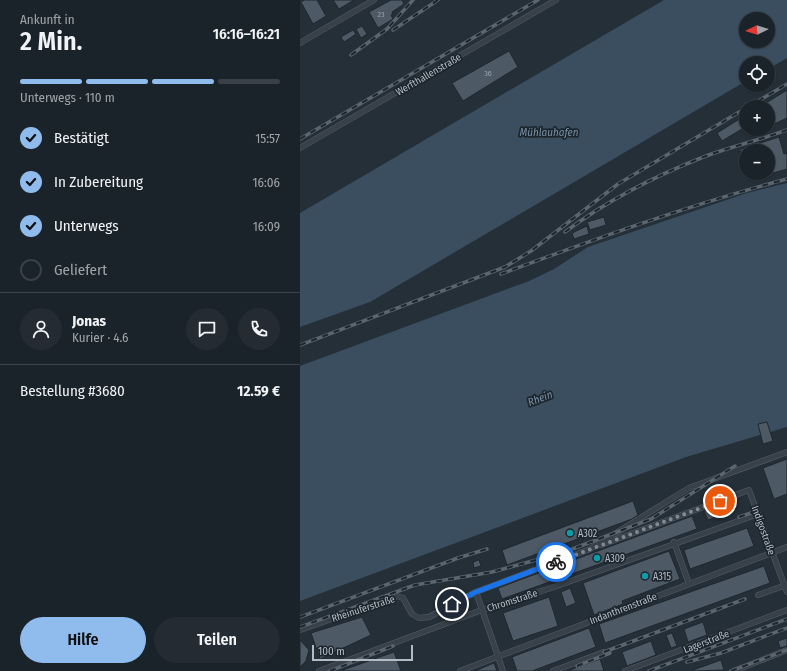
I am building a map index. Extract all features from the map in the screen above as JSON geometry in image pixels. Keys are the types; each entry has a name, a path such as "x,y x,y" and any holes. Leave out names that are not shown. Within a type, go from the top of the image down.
{"street":[{"path":"300,43 374,0"},
{"name":"Werfthallenstraße","path":"300,148 556,0"},
{"name":"Rheinuferstraße","path":"300,630 397,596 403,598 412,614 419,618 428,617 476,592 590,549 689,488 787,452"},
{"name":"Indigostraße","path":"590,549 749,490 772,553 786,585 787,592"},
{"name":"Chromstraße","path":"319,671 482,610 554,587 674,542 758,514"},
{"path":"674,542 689,584"},
{"name":"Indanthrenstraße","path":"460,671 498,655 787,547"},
{"path":"758,595 786,585"},
{"path":"476,592 503,671"},
{"name":"Lagerstraße","path":"625,671 787,610"},
{"path":"734,671 787,650"},
{"path":"552,671 604,652"}],"water":[{"name":"Mühlauhafen","path":"664,0 787,0 787,58 775,65 775,56 739,56 739,85 370,302 300,327 300,213"},
{"name":"Rhein","path":"787,183 787,427 686,457 300,601 300,366 529,281 554,269 588,247 747,193"}],"building":[{"path":"304,0 317,0 326,16 313,24 301,2"},
{"path":"333,0 354,0 339,9"},
{"path":"391,0 402,0 404,4 392,12 393,14 391,15 393,19 378,28 369,12"},
{"path":"362,26 367,34 361,38 356,29"},
{"path":"353,30 356,34 344,42 341,37"},
{"path":"509,51 518,67 463,101 452,83"},
{"path":"787,90 787,118 775,124 775,100 771,100"},
{"path":"739,119 739,131 722,141 717,133"},
{"path":"779,137 784,154 787,153 787,169 775,172 775,144 757,144"},
{"path":"604,217 606,225 590,230 587,222"},
{"path":"587,226 589,234 574,239 572,233"},
{"path":"767,422 773,441 763,444 758,424"},
{"path":"787,459 787,494 774,499 763,468"},
{"path":"733,500 736,510 708,520 704,511"},
{"name":"A302","path":"633,501 638,515 632,519 507,565 502,550"},
{"name":"A309","path":"692,516 697,529 502,599 498,588"},
{"path":"747,528 754,546 690,569 684,550"},
{"name":"A315","path":"669,551 680,579 622,601 623,604 594,615 583,583"},
{"path":"479,560 481,566 474,568 473,562"},
{"path":"764,566 770,583 605,643 599,624"},
{"path":"570,588 576,603 566,607 561,592"},
{"path":"549,597 558,626 513,641 503,613"},
{"path":"362,617 371,635 320,659 311,633"},
{"path":"703,622 707,635 688,642 684,629"},
{"path":"589,628 596,647 532,671 517,671 512,657"},
{"path":"672,633 677,646 671,648 666,635"},
{"path":"787,638 787,646 780,648 778,641"},
{"path":"300,640 309,650 306,661 300,667"},
{"path":"651,641 656,655 627,666 622,652"},
{"path":"394,652 401,671 343,671 343,670"},
{"path":"600,659 604,671 570,671 570,670"},
{"path":"721,660 724,670 693,670"},
{"path":"494,663 497,671 475,671"}],"railway":[{"path":"351,55 387,29 413,0"},
{"path":"393,30 438,0"},
{"path":"300,139 538,0"},
{"path":"760,100 787,84"},
{"path":"300,345 505,267 531,251 618,184 739,112"},
{"path":"565,232 598,209 669,171 716,152 787,130"},
{"path":"501,274 678,211 787,179"},
{"path":"300,627 415,585 492,572 562,553 651,519 735,466"},
{"path":"739,517 757,511"},
{"path":"300,617 458,558 487,549"},
{"path":"604,652 745,599"},
{"path":"649,671 787,619"},
{"path":"687,662 721,653 787,628"},
{"path":"330,671 393,646"},
{"path":"731,671 787,650"},
{"path":"577,666 610,653"}],"way so far":[{"path":"556,562 720,501"}],"place":[{"name":"A302","path":"570,533"},
{"name":"A309","path":"597,558"},
{"name":"A315","path":"645,576"}],"route":[{"path":"452,604 476,592 556,562"}]}
